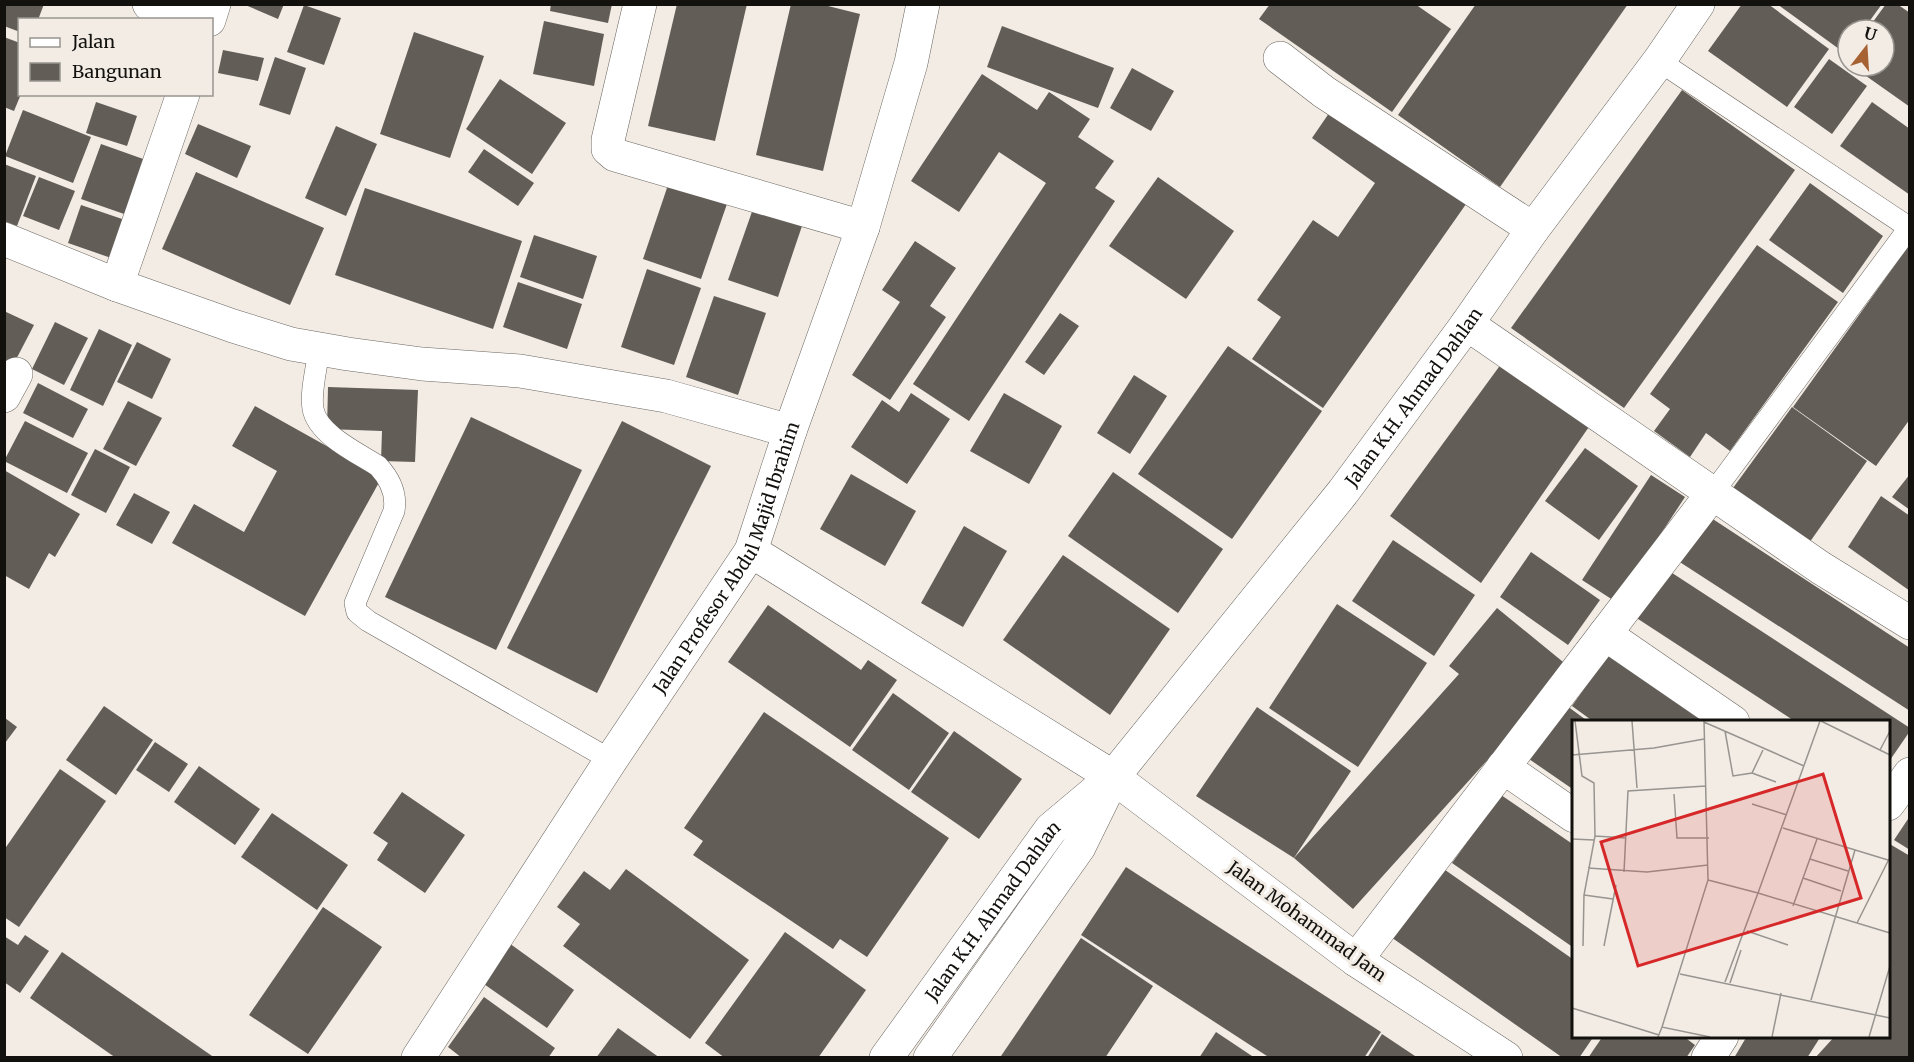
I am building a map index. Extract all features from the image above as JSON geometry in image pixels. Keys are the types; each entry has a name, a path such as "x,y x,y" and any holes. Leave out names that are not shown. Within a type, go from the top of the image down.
{"street":[{"path":"149,4 183,18"},
{"path":"640,4 608,140 608,149 615,155 862,227"},
{"name":"Jalan Profesor Abdul Majid Ibrahim","path":"418,1058 610,760 751,551 790,431 862,227 911,63 923,4"},
{"name":"Jalan K.H. Ahmad Dahlan","path":"886,1058 1051,829 1113,777 1343,492 1698,4"},
{"path":"1280,58 1324,92 1533,229"},
{"path":"117,285 182,96"},
{"path":"4,239 117,285 291,344 422,364 520,371 666,396 790,431"},
{"path":"1467,324 1821,568 1910,623"},
{"path":"1356,960 1712,494"},
{"name":"Jalan Mohammad Jam","path":"751,551 1113,777 1356,960 1506,1058"},
{"path":"1605,634 1730,720"},
{"path":"1503,767 1572,815"},
{"path":"1890,801 1910,774"},
{"name":"Jalan K.H. Ahmad Dahlan","path":"940,1054 1078,847 1113,777"},
{"path":"1707,1058 1721,1038"}],"lane":[{"path":"1659,60 1909,228 1712,494"},
{"path":"319,349 313,399 318,422 330,435 385,473 395,502 394,511 355,603 357,612 368,621 610,760"}],"building":[{"path":"4,4 44,4 39,18 18,18 18,31 4,26"},
{"path":"243,4 284,4 278,19"},
{"path":"551,4 612,4 608,23 550,11"},
{"path":"677,4 747,4 715,141 648,126"},
{"path":"791,4 820,4 860,14 823,171 756,155"},
{"path":"1270,4 1415,4 1451,29 1392,112 1259,19"},
{"path":"1476,4 1628,4 1500,187 1398,115"},
{"path":"1742,4 1768,4 1829,49 1787,107 1708,51"},
{"path":"1777,4 1882,4 1872,18 1836,18 1836,47"},
{"path":"1886,4 1897,4 1910,13 1910,107 1869,78 1896,78 1896,18 1876,18"},
{"path":"304,5 341,18 324,65 287,52"},
{"path":"544,21 604,34 594,86 533,74"},
{"path":"1002,26 1114,68 1098,108 987,67"},
{"path":"414,32 484,56 450,158 380,134"},
{"path":"4,37 18,42 18,96 20,96 14,111 4,107"},
{"path":"223,50 264,58 258,81 218,73"},
{"path":"275,57 306,68 290,115 259,105"},
{"path":"1829,59 1836,64 1836,78 1856,78 1867,86 1832,134 1794,107"},
{"path":"1132,68 1174,91 1151,131 1110,108"},
{"path":"982,74 1037,110 1049,92 1090,119 1078,137 1114,161 1095,188 1115,201 969,421 913,384 1046,183 999,152 959,212 911,181"},
{"path":"500,79 566,123 532,174 466,129"},
{"path":"1682,90 1795,170 1624,408 1511,328"},
{"path":"96,102 137,116 127,146 86,133"},
{"path":"1872,102 1910,129 1910,195 1840,146"},
{"path":"1336,103 1471,197 1323,408 1252,359 1281,317 1257,300 1313,220 1338,237 1375,183 1312,138"},
{"path":"23,110 91,137 73,183 5,156"},
{"path":"198,124 251,146 237,178 185,154"},
{"path":"336,126 377,144 346,216 305,198"},
{"path":"101,144 146,160 127,215 81,199"},
{"path":"484,149 534,183 518,206 468,172"},
{"path":"4,164 36,176 17,226 4,221"},
{"path":"196,172 324,228 290,305 162,249"},
{"path":"39,177 75,191 59,230 23,216"},
{"path":"1158,177 1234,231 1186,299 1109,246"},
{"path":"669,182 728,201 701,279 643,259"},
{"path":"1810,183 1883,236 1843,293 1769,240"},
{"path":"365,188 522,241 493,329 335,275"},
{"path":"81,205 128,221 114,259 68,243"},
{"path":"754,206 803,223 778,297 728,280"},
{"path":"534,235 597,256 583,299 520,277"},
{"path":"915,241 956,268 930,306 946,317 890,400 852,375 900,302 882,290"},
{"path":"1910,244 1910,419 1876,466 1793,407"},
{"path":"1757,245 1838,302 1730,451 1706,433 1690,457 1654,431 1670,409 1650,394"},
{"path":"647,269 701,288 674,365 621,347"},
{"path":"518,282 582,304 567,349 503,327"},
{"path":"714,296 766,313 738,395 686,377"},
{"path":"4,311 34,325 10,371 4,368"},
{"path":"1060,313 1079,326 1044,375 1025,362"},
{"path":"55,322 88,338 64,385 32,369"},
{"path":"99,329 132,345 103,406 70,390"},
{"path":"137,342 171,359 152,399 117,382"},
{"path":"1228,346 1322,411 1232,539 1138,474"},
{"path":"1504,360 1593,421 1481,583 1390,516"},
{"path":"1134,375 1167,396 1130,454 1097,433"},
{"path":"38,383 88,409 73,438 23,413"},
{"path":"328,387 418,390 415,462 381,461 382,431 327,429"},
{"path":"911,393 950,419 907,484 851,447 882,400 899,412"},
{"path":"1004,393 1062,426 1029,484 970,451"},
{"path":"128,401 162,418 136,466 103,449"},
{"path":"255,406 382,477 305,616 172,543 194,504 244,532 277,471 232,446"},
{"path":"1792,407 1867,461 1802,553 1725,499"},
{"path":"471,417 582,470 496,650 385,597"},
{"path":"25,421 88,453 67,493 4,461"},
{"path":"622,421 711,466 597,693 507,648"},
{"path":"1585,448 1638,486 1599,540 1545,501"},
{"path":"95,449 130,467 106,513 71,495"},
{"path":"4,470 80,514 55,557 49,553 29,589 4,575"},
{"path":"1113,472 1223,549 1178,613 1068,536"},
{"path":"851,474 916,511 885,566 820,529"},
{"path":"1910,474 1910,510 1892,497"},
{"path":"1651,475 1685,497 1616,602 1582,580"},
{"path":"134,493 170,512 152,544 116,525"},
{"path":"1881,496 1910,516 1910,591 1848,547"},
{"path":"1702,512 1910,648 1910,711 1672,557"},
{"path":"964,526 1007,551 963,627 921,603"},
{"path":"1393,540 1475,595 1434,656 1352,601"},
{"path":"1531,552 1600,600 1568,645 1500,597"},
{"path":"1063,555 1170,629 1110,715 1003,640"},
{"path":"1666,569 1910,728 1910,731 1890,760 1890,720 1793,720 1635,617"},
{"path":"1337,604 1427,663 1358,767 1269,708"},
{"path":"768,605 861,670 868,660 897,680 850,747 728,662"},
{"path":"1497,608 1568,666 1520,724 1353,909 1294,858 1459,674 1449,666"},
{"path":"1615,645 1721,720 1591,720 1572,706"},
{"path":"893,693 949,733 909,790 852,750"},
{"path":"104,706 153,740 116,795 66,760"},
{"path":"1567,706 1586,720 1572,720 1572,789 1529,759"},
{"path":"1257,707 1351,771 1294,858 1196,796"},
{"path":"764,712 949,838 867,957 840,939 833,949 693,855 703,841 684,828"},
{"path":"5,718 17,727 5,743"},
{"path":"954,731 1022,779 979,839 911,792"},
{"path":"155,742 188,764 169,792 136,770"},
{"path":"199,766 260,809 235,845 174,802"},
{"path":"60,769 106,801 19,927 4,917 4,850"},
{"path":"402,792 465,835 425,893 377,860 388,843 373,833"},
{"path":"1501,795 1572,844 1572,947 1452,863"},
{"path":"272,813 348,865 317,910 241,857"},
{"path":"1910,816 1910,850 1894,840"},
{"path":"1890,844 1910,856 1910,1058 1815,1058 1833,1038 1890,1038"},
{"path":"1438,865 1572,959 1572,1038 1593,1038 1579,1058 1563,1058 1388,935"},
{"path":"1126,867 1381,1032 1364,1058 1270,1058 1081,935"},
{"path":"626,869 749,960 690,1039 563,946 580,924 557,907 584,871 610,890"},
{"path":"323,907 382,947 308,1054 249,1015"},
{"path":"785,932 866,990 818,1058 725,1058 705,1043"},
{"path":"25,935 49,951 20,993 4,982 4,936 18,945"},
{"path":"1081,938 1153,986 1105,1058 1003,1058 1001,1056"},
{"path":"509,943 574,990 547,1028 481,982"},
{"path":"62,952 215,1058 116,1058 30,998"},
{"path":"484,997 555,1048 548,1058 462,1058 448,1047"},
{"path":"618,1028 660,1058 596,1058"},
{"path":"1216,1032 1255,1058 1199,1058"},
{"path":"1382,1034 1418,1058 1367,1058"},
{"path":"1602,1038 1686,1038 1695,1045 1686,1058 1588,1058"},
{"path":"1746,1038 1820,1038 1807,1058 1734,1058"}]}
